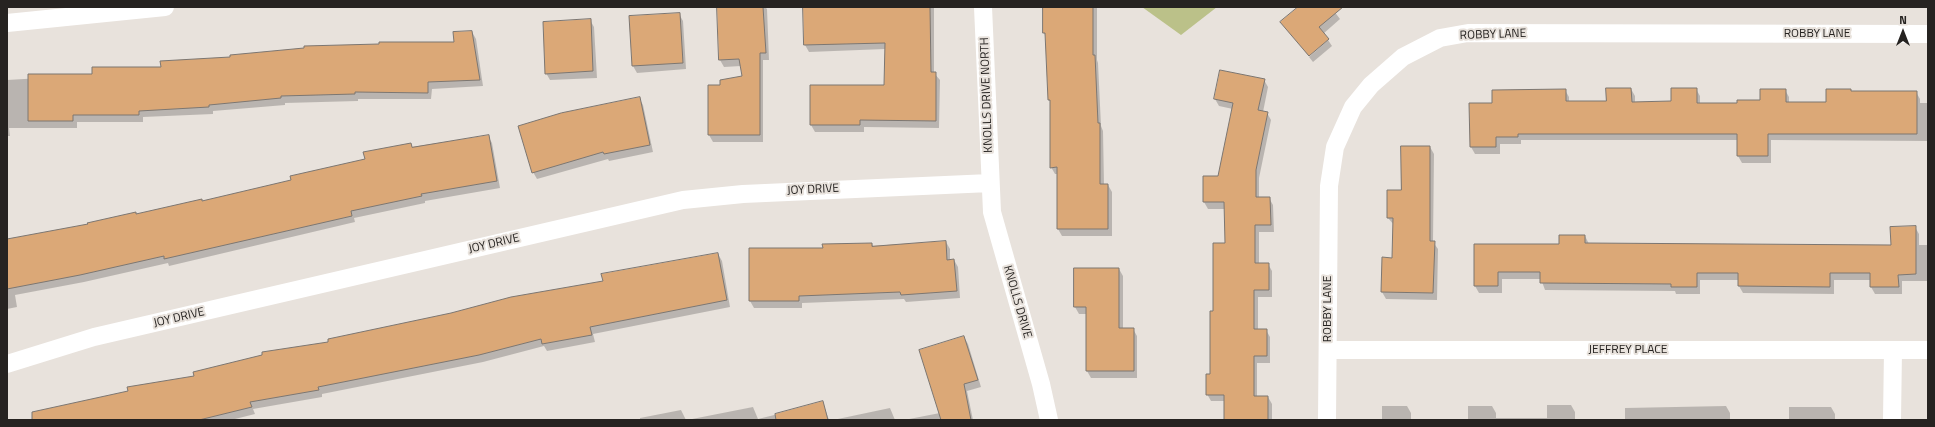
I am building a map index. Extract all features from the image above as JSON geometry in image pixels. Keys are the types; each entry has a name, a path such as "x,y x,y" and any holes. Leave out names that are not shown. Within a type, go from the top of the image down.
{"street":[{"path":"7,23 164,7"},
{"name":"KNOLLS DRIVE NORTH","path":"983,7 990,183"},
{"name":"ROBBY LANE","path":"1327,420 1329,186 1335,147 1353,107 1370,85 1403,57 1440,38 1468,33 1928,34"},
{"name":"JOY DRIVE","path":"7,364 94,338 682,200 744,194 934,184 990,183"},
{"name":"KNOLLS DRIVE","path":"990,183 992,212 1041,384 1049,420"},
{"name":"JEFFREY PLACE","path":"1328,350 1928,350"},
{"path":"1892,420 1893,350"}],"green space":[{"path":"1142,7 1217,7 1181,35"}],"building":[{"path":"717,7 763,7 766,53 760,53 760,135 708,135 708,85 720,85 720,80 742,76 739,59 719,60"},
{"path":"803,7 930,7 931,72 936,72 936,121 860,120 860,125 810,125 810,85 884,85 885,43 804,45"},
{"path":"1043,7 1093,7 1093,55 1095,55 1098,123 1100,123 1100,184 1108,184 1108,229 1057,229 1057,167 1050,168 1050,100 1048,100 1045,33 1043,33"},
{"path":"1298,7 1343,7 1319,27 1329,39 1309,56 1280,22"},
{"path":"680,13 683,63 632,66 629,16"},
{"path":"591,19 593,71 545,74 543,22"},
{"path":"472,31 480,80 428,82 428,93 355,92 355,94 281,96 281,98 209,105 209,107 139,111 139,115 73,115 73,121 28,121 28,74 92,74 92,67 161,67 160,61 230,57 230,55 304,48 304,46 379,44 379,42 454,42 453,32"},
{"path":"1220,70 1265,79 1258,110 1268,112 1256,170 1256,197 1270,197 1271,225 1255,225 1255,263 1269,263 1269,290 1254,290 1254,329 1267,329 1267,356 1254,356 1254,396 1268,396 1268,420 1224,420 1224,395 1206,395 1206,374 1210,374 1210,311 1213,311 1213,243 1225,243 1224,202 1203,202 1203,176 1218,176 1233,103 1214,99"},
{"path":"1606,88 1631,88 1632,102 1671,101 1671,88 1697,88 1697,103 1737,103 1737,100 1760,100 1760,89 1786,89 1786,102 1826,102 1826,89 1851,89 1851,91 1917,91 1917,134 1768,134 1768,156 1737,156 1737,134 1518,134 1518,137 1496,137 1496,147 1470,147 1469,103 1492,103 1492,90 1566,89 1566,101 1606,101"},
{"path":"640,97 650,145 604,154 603,152 532,173 518,126 561,113"},
{"path":"489,135 497,181 421,194 422,196 351,211 352,216 164,259 164,256 80,275 7,289 7,239 88,224 87,223 136,212 136,214 202,199 202,201 291,180 290,176 365,159 363,152 411,143 412,147"},
{"path":"1401,146 1430,146 1430,241 1435,241 1433,293 1381,292 1382,257 1392,258 1393,218 1387,218 1387,190 1401,190"},
{"path":"1916,226 1916,274 1898,275 1899,287 1870,287 1870,273 1830,273 1830,287 1738,286 1738,273 1697,273 1697,287 1671,287 1671,284 1540,283 1540,272 1498,272 1498,286 1474,286 1474,244 1559,244 1559,235 1585,235 1585,243 1891,245 1890,227"},
{"path":"946,241 947,260 954,259 957,291 901,295 900,292 799,296 799,301 749,301 749,248 823,248 822,244 872,243 872,246"},
{"path":"718,253 727,300 590,327 592,335 542,344 541,339 479,355 318,387 319,390 250,402 252,407 199,420 32,420 32,412 128,391 127,387 194,376 193,372 262,355 262,352 328,342 328,339 451,313 511,297 603,281 601,274"},
{"path":"1074,268 1119,268 1119,328 1134,328 1134,371 1086,371 1086,307 1074,307"},
{"path":"964,336 978,380 964,384 971,420 941,420 919,350"},
{"path":"823,401 828,420 776,420 775,414"}]}
